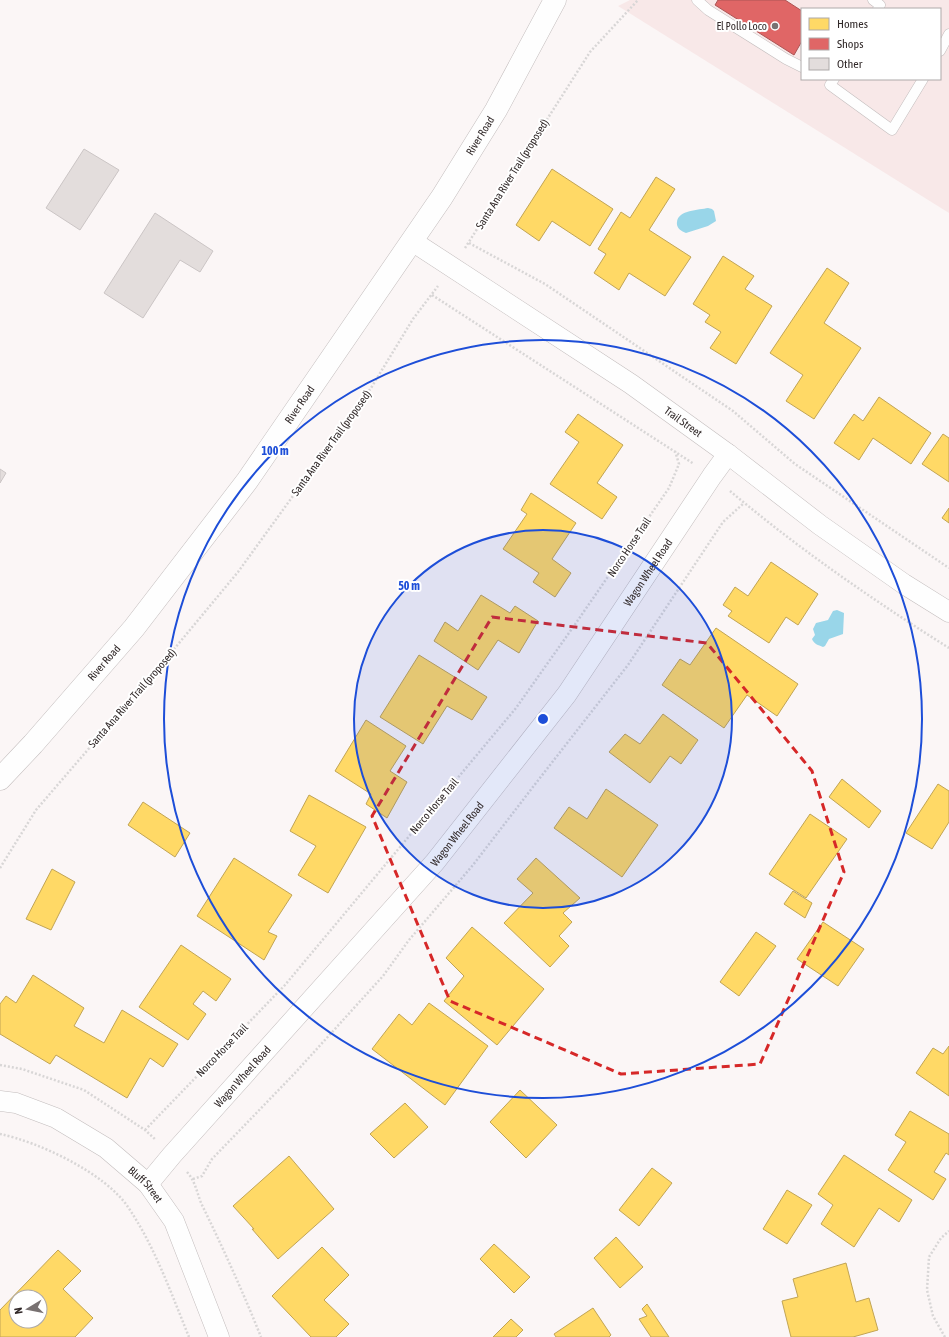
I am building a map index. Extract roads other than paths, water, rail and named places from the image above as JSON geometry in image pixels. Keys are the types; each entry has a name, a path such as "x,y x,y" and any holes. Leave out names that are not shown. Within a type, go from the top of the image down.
{"main road":[{"name":"River Road","path":"0,779 33,744 134,628 252,475 442,197 496,110 555,0"}],"street":[{"name":"Trail Street","path":"412,241 631,384 728,454 826,529 904,584 949,612"},
{"name":"Wagon Wheel Road","path":"148,1184 177,1149 435,862 567,694 728,454"},
{"name":"Bluff Street","path":"0,1101 16,1103 56,1118 106,1148 148,1184 174,1222 219,1337"}],"lane":[{"path":"697,0 708,10 786,59 801,66"},
{"path":"941,49 949,34"},
{"path":"832,82 892,130 922,80"}],"water":[{"path":"708,208 714,211 716,221 708,226 686,233 678,228 677,222 681,215 690,211"},
{"path":"837,610 844,613 843,634 829,639 823,647 816,644 812,639 815,635 813,629 816,623 828,620 833,611"}],"place":[{"name":"El Pollo Loco","path":"775,26"}]}
